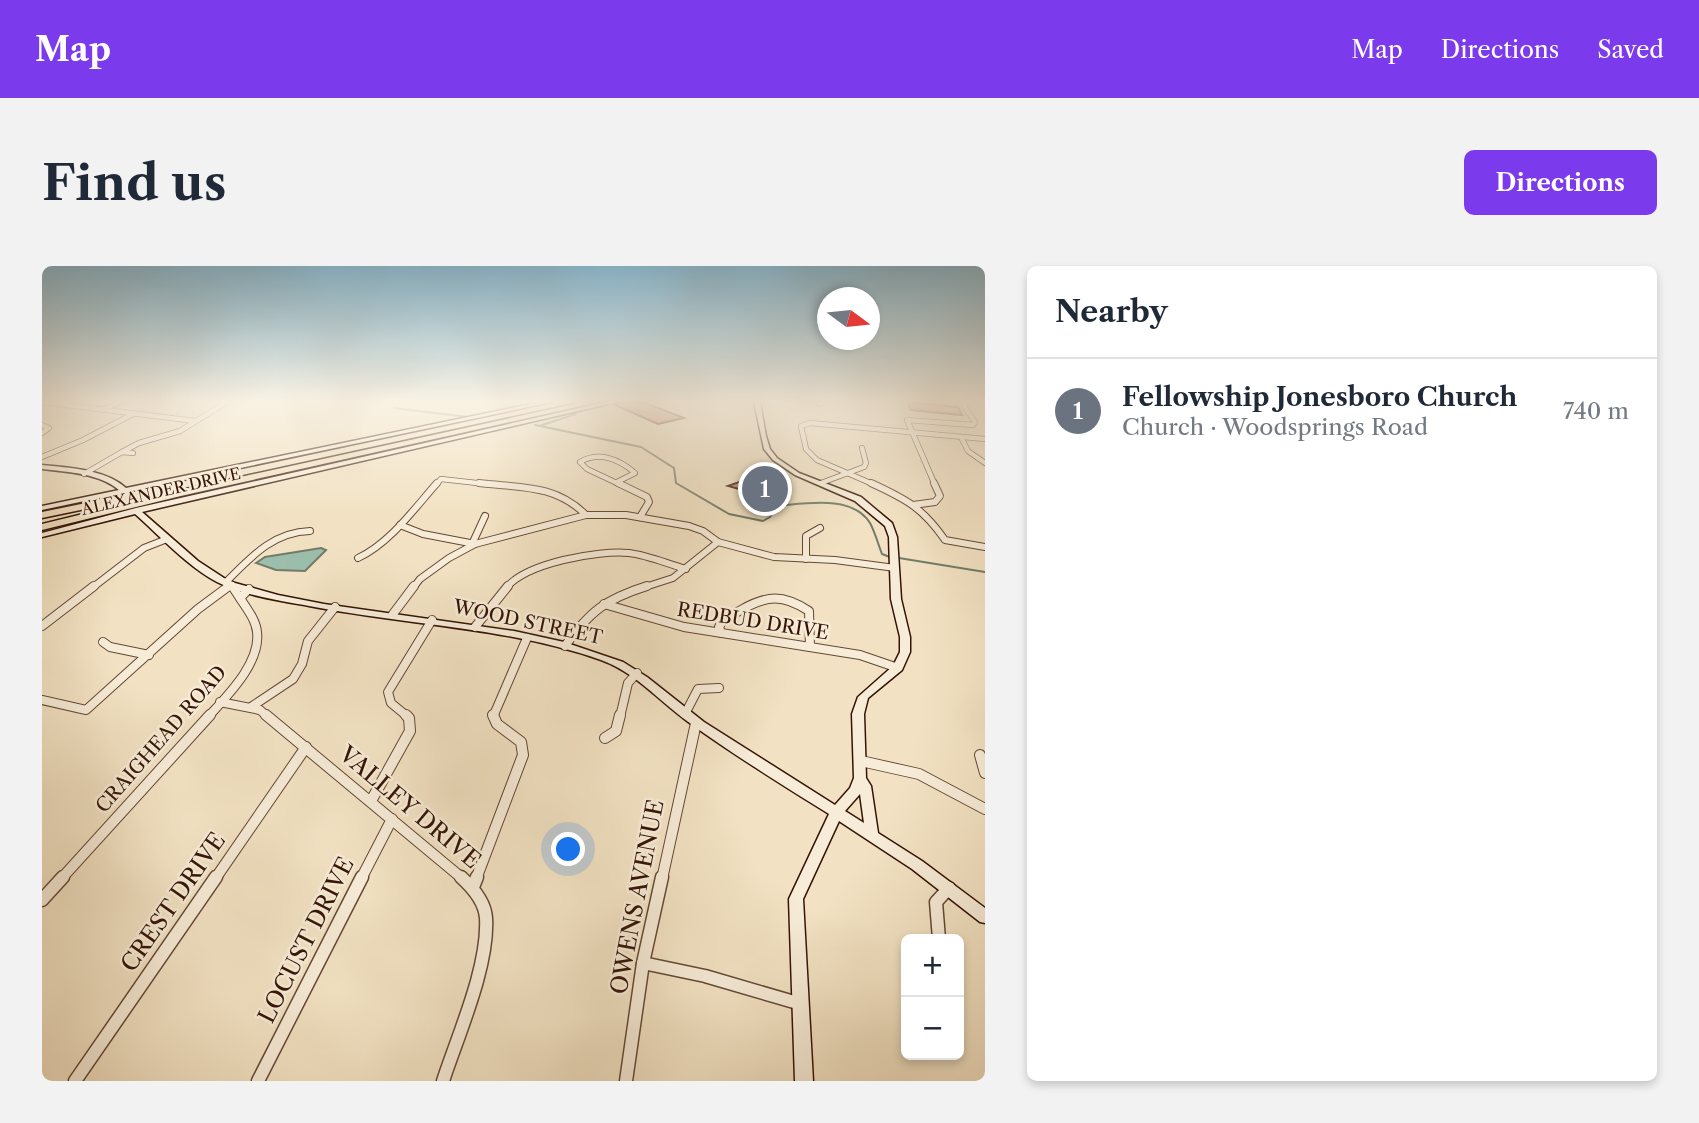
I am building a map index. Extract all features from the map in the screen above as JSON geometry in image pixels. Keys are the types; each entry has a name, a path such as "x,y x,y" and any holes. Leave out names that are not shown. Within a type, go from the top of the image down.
{"highway":[{"path":"42,515 400,440"},
{"path":"42,527 181,493 423,440"},
{"path":"42,520 141,496"}],"street":[{"path":"42,457 83,440"},
{"path":"84,474 139,443 150,440"},
{"path":"42,508 364,440"},
{"name":"ALEXANDER DRIVE","path":"42,535 136,510 446,440"},
{"path":"765,440 771,455 784,466 859,499 884,519 893,537 897,599 905,652 898,668 868,691 859,706 860,778 856,790 836,813 796,899 804,1081"},
{"path":"806,440 810,454 888,490 930,517 943,538 948,541 985,547"},
{"path":"913,505 935,502 940,496 915,440"},
{"path":"963,440 968,451 985,463"},
{"path":"821,483 866,465 862,448"},
{"path":"122,452 133,453"},
{"path":"617,482 635,473 624,463 591,457 580,462 587,469 649,500 640,517"},
{"path":"42,467 84,474 115,483 125,491"},
{"path":"358,558 370,552 400,525 436,482 442,479 548,491 571,500 586,515"},
{"name":"WOOD STREET","path":"136,510 201,567 228,584 335,607 475,627 605,657 637,674 696,723 872,836 985,917"},
{"path":"393,614 424,575 474,543 586,515 640,517 697,528 718,542 774,557 895,561"},
{"path":"474,543 485,516"},
{"path":"400,525 432,536 474,543"},
{"path":"806,559 806,536 820,528"},
{"path":"42,700 86,710 228,584 274,538 285,533 310,531"},
{"path":"42,626 144,548 167,539"},
{"path":"565,646 583,621 604,604 616,596 666,582 718,542"},
{"path":"475,627 511,582 531,572 587,554 630,553 686,569"},
{"name":"CRAIGHEAD ROAD","path":"42,900 220,702 243,672 257,642 255,622 228,584"},
{"path":"240,598 249,589"},
{"path":"721,633 719,628 722,620 754,600 785,598 800,603 809,611 810,647"},
{"name":"REDBUD DRIVE","path":"604,604 665,622 869,657 898,668"},
{"path":"251,708 293,679 302,664 308,641 335,607"},
{"path":"372,801 410,731 409,718 391,704 388,692 432,620"},
{"path":"473,887 523,755 521,741 497,724 493,716 527,638"},
{"path":"103,642 110,647 149,655"},
{"path":"605,738 616,731 628,683 637,674"},
{"path":"685,714 698,689 719,688"},
{"name":"VALLEY DRIVE","path":"220,702 260,710 473,887 486,915 484,953 443,1081"},
{"name":"OWENS AVENUE","path":"626,1081 643,963 696,723"},
{"name":"CREST DRIVE","path":"75,1081 306,747"},
{"path":"979,755 985,773"},
{"path":"861,761 919,774 985,809"},
{"path":"860,778 865,786 872,836"},
{"name":"LOCUST DRIVE","path":"258,1081 392,819"},
{"path":"939,934 936,902 948,888"},
{"path":"643,963 705,976 801,1004"}],"shaded area":[{"path":"321,548 326,550 305,571 276,570 256,563 265,557"}],"building":[{"path":"745,480 762,487 776,482 787,486 770,493 775,495 768,497 728,486"}],"waterway":[{"path":"607,440 641,447 674,468 676,483 729,514 763,521 770,517 776,506 827,503 852,508 870,523 882,554 890,557"},
{"path":"899,558 985,572"}],"place":[{"name":"Fellowship Jonesboro Church","path":"765,489"}]}
